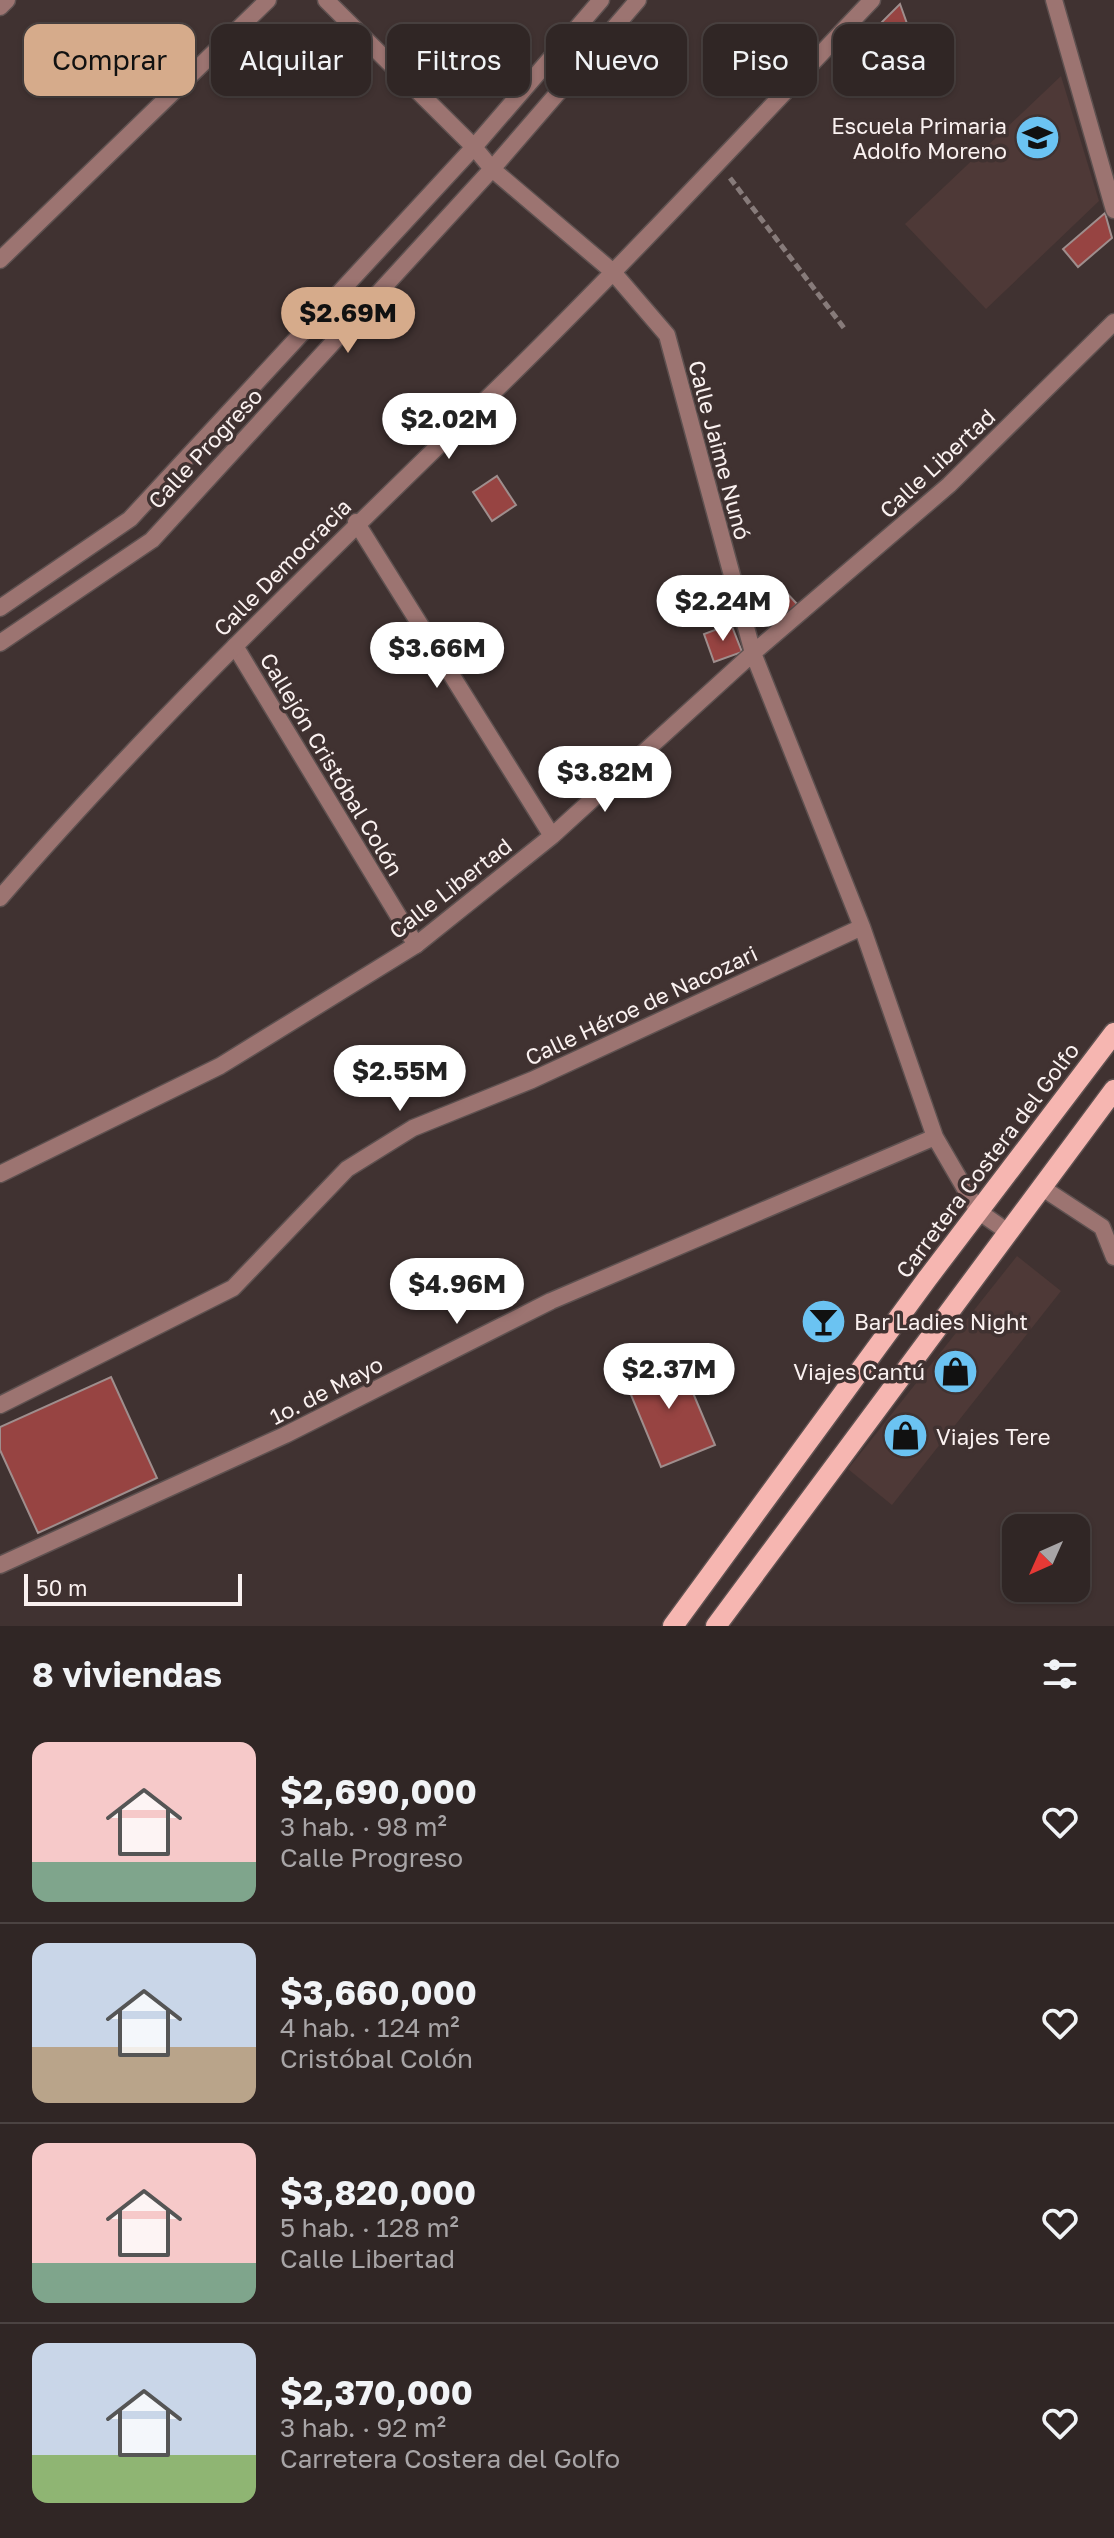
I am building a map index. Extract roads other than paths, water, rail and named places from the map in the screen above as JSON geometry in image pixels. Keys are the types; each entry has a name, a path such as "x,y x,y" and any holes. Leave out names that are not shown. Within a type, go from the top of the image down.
{"main road":[{"name":"Carretera Costera del Golfo","path":"673,1626 978,1211 1114,1033"},
{"path":"716,1626 1114,1090"}],"street":[{"path":"0,7 7,0"},
{"path":"0,260 268,0"},
{"name":"Calle Jaime Nunó","path":"326,0 474,147 492,169 612,271 667,335 753,653 862,927 935,1137 978,1211 1008,1232"},
{"name":"Calle Progreso","path":"0,608 130,519 474,147 601,0"},
{"name":"Calle Progreso","path":"0,643 152,540 492,169 638,0"},
{"name":"Calle Democracia","path":"0,898 62,826 235,646 356,522 511,374 872,0"},
{"path":"1054,0 1114,210"},
{"name":"Calle Libertad","path":"0,1174 220,1066 416,945 552,836 753,653 949,485 1114,322"},
{"path":"130,519 152,540"},
{"path":"356,522 552,836"},
{"name":"Callejón Cristóbal Colón","path":"235,646 416,945"},
{"name":"Calle Héroe de Nacozari","path":"0,1405 233,1288 347,1169 413,1128 532,1080 862,927"},
{"name":"1o. de Mayo","path":"0,1565 285,1435 551,1301 935,1137"},
{"path":"1041,1187 1102,1227 1114,1257"}],"place":[{"name":"Escuela Primaria Adolfo Moreno","path":"1038,138"},
{"name":"Bar Ladies Night","path":"823,1321"},
{"name":"Viajes Cantú","path":"956,1371"},
{"name":"Viajes Tere","path":"905,1436"}]}
